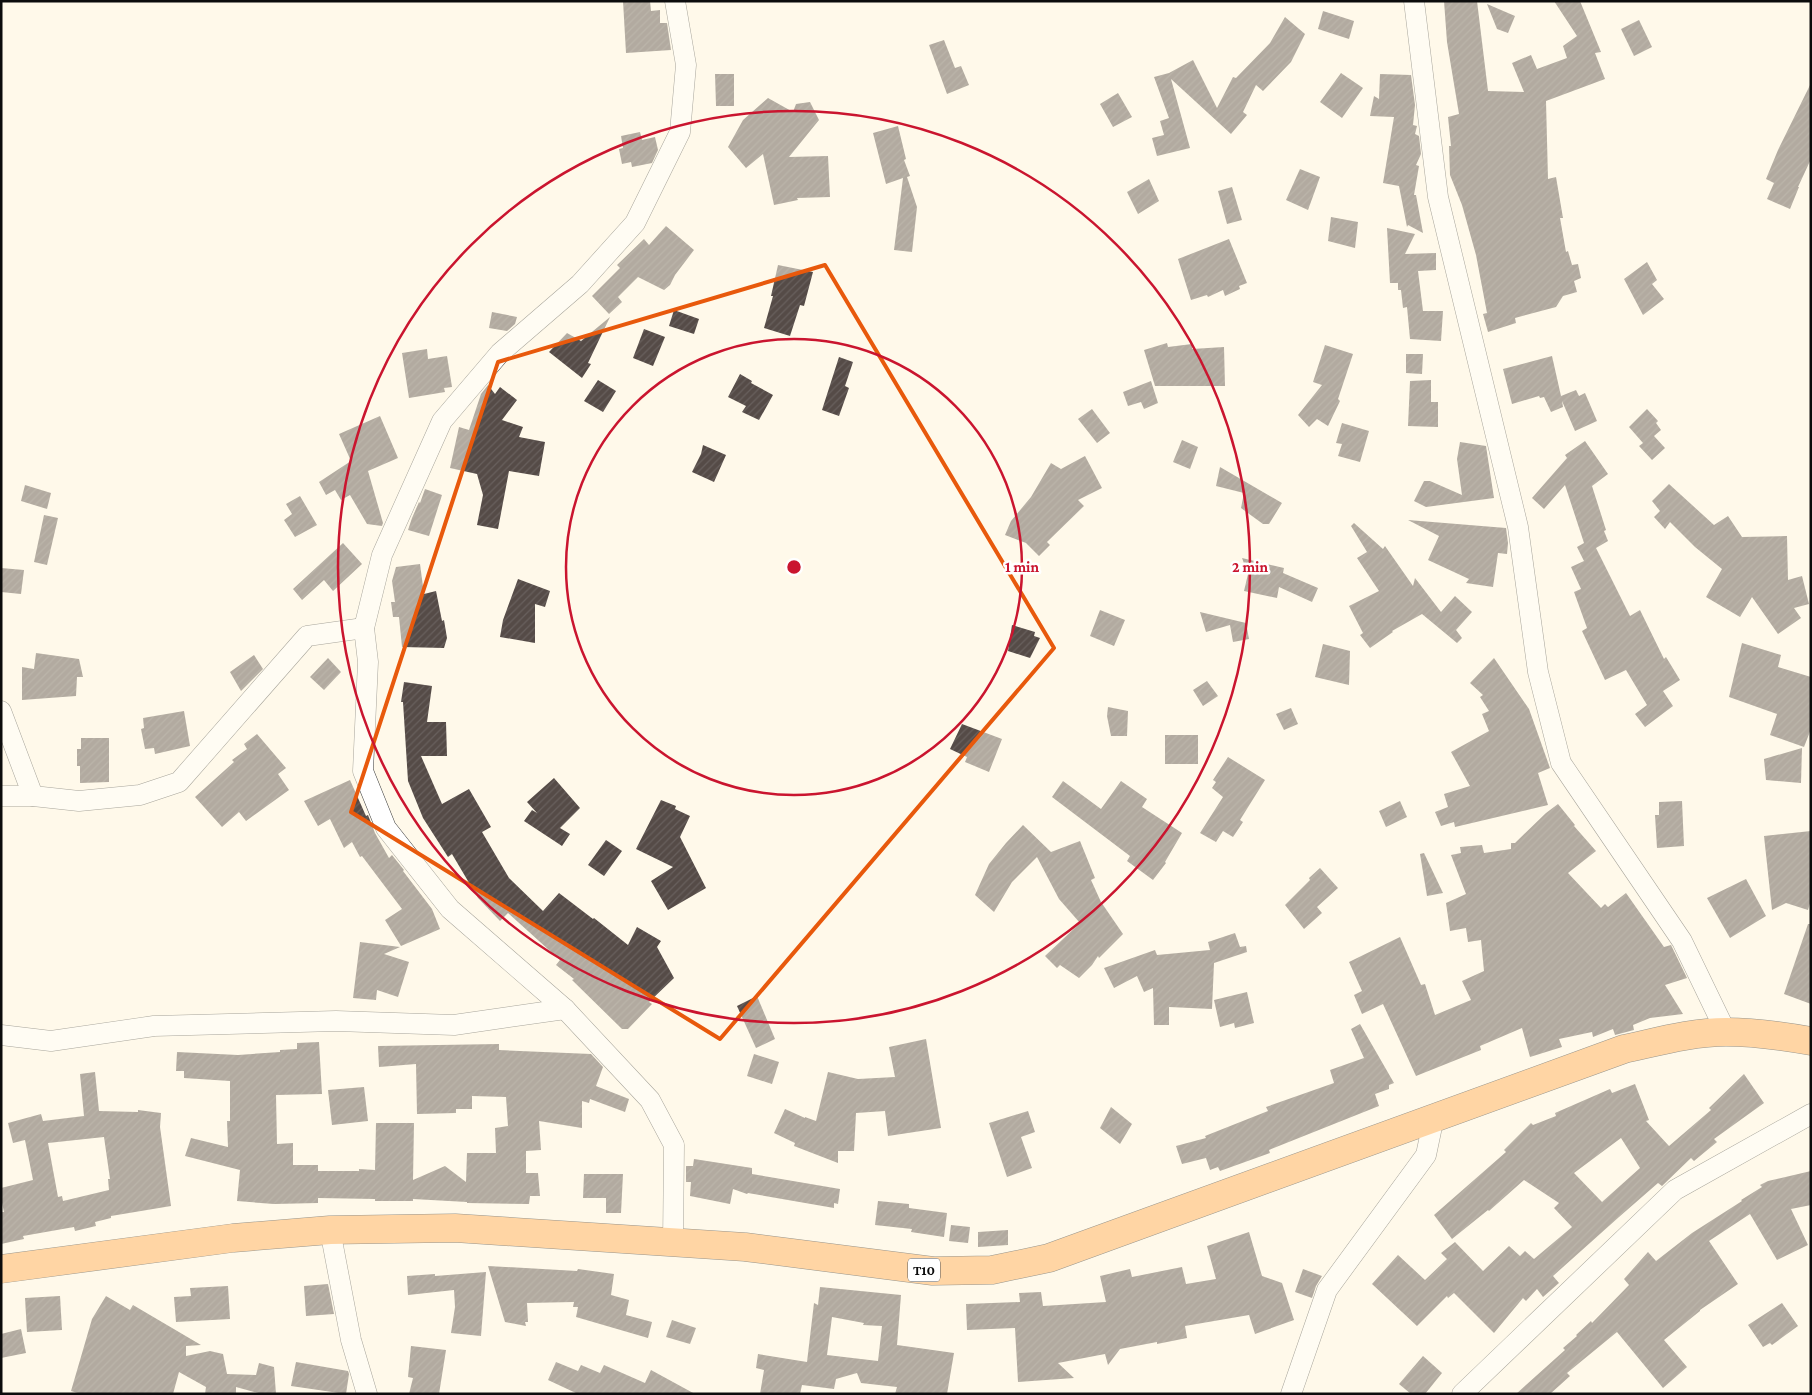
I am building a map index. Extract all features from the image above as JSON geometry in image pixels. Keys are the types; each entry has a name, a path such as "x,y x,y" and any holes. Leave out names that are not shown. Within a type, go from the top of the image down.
{"highway":[{"name":"T10","path":"1,1269 233,1238 330,1230 455,1228 771,1249 934,1271 992,1270 1049,1258 1624,1049 1684,1036 1726,1032 1788,1037 1811,1041"}],"street":[{"path":"673,1242 674,1145 650,1100 565,1008 450,909 386,828 363,770 368,662 364,628 382,555 442,421 500,353 580,284 635,223 680,132 686,66 675,1"},
{"path":"1414,1 1438,197 1518,527 1538,672 1561,762 1682,941 1726,1032"},
{"path":"1,796 33,796 79,801 140,795 179,782 307,636 364,628"},
{"path":"1,711 33,796"},
{"path":"1,1035 51,1041 154,1026 336,1021 454,1025 565,1008"},
{"path":"1462,1394 1675,1190 1811,1114"},
{"path":"1291,1394 1327,1290 1426,1155 1434,1117"},
{"path":"330,1230 351,1340 366,1394"}],"highlighted area":[{"path":"825,265 1054,648 720,1039 351,812 498,362"}],"building":[{"path":"623,1 650,1 651,11 660,10 660,23 667,23 671,50 626,53"},
{"path":"1444,1 1477,1 1488,91 1524,92 1512,63 1531,55 1537,69 1567,58 1563,46 1577,36 1554,1 1580,1 1601,52 1595,53 1605,79 1546,101 1548,179 1556,177 1563,218 1560,218 1566,252 1568,251 1572,265 1578,264 1581,278 1574,281 1577,292 1563,296 1556,307 1515,318 1516,323 1488,332 1483,314 1487,313 1476,255 1462,205 1450,175 1449,146 1451,146 1448,117 1459,114 1447,42"},
{"path":"1487,4 1515,16 1508,33 1497,29"},
{"path":"1323,11 1354,21 1349,39 1318,29"},
{"path":"1285,17 1305,34 1291,62 1263,91 1256,85 1243,112 1247,115 1231,134 1171,79 1190,148 1157,156 1152,138 1164,135 1160,121 1169,118 1154,77 1169,73 1193,60 1217,108 1233,77 1236,78 1270,43"},
{"path":"1639,20 1652,47 1634,56 1621,29"},
{"path":"944,40 955,68 961,66 969,85 947,94 929,45"},
{"path":"1341,73 1363,88 1342,118 1320,102"},
{"path":"715,74 734,74 734,106 716,106"},
{"path":"1380,74 1411,75 1415,105 1413,125 1417,126 1415,134 1419,136 1421,154 1416,165 1419,166 1414,195 1416,195 1423,233 1408,225 1407,227 1399,186 1383,183 1394,117 1370,116 1374,96 1379,99"},
{"path":"1811,83 1811,159 1790,209 1767,199 1774,183 1766,179"},
{"path":"1118,93 1132,117 1113,127 1100,104"},
{"path":"768,98 793,112 796,104 810,102 819,120 789,157 828,156 830,197 797,198 798,200 774,205 763,154 746,168 728,147 743,120"},
{"path":"898,126 906,159 904,160 910,176 907,177 917,207 912,252 894,250 903,178 886,184 873,133"},
{"path":"640,132 642,140 655,137 658,150 652,163 632,167 631,162 622,164 619,149 623,148 621,136"},
{"path":"1300,169 1320,177 1308,210 1286,200"},
{"path":"1149,179 1159,201 1138,214 1127,192"},
{"path":"1232,187 1242,220 1227,224 1218,191"},
{"path":"1331,217 1358,222 1355,248 1328,241"},
{"path":"666,226 694,250 675,275 670,285 664,290 638,277 618,297 622,302 609,314 592,296 620,268 617,265 644,239 649,245"},
{"path":"1387,228 1415,234 1405,254 1436,253 1436,270 1418,271 1423,311 1443,311 1441,341 1410,339 1407,307 1403,308 1401,290 1398,290 1398,283 1390,283"},
{"path":"1229,239 1247,283 1239,286 1240,289 1225,296 1223,290 1208,297 1207,295 1191,300 1178,259"},
{"path":"1647,262 1657,280 1652,284 1664,299 1643,315 1624,279"},
{"path":"778,265 813,272 804,306 800,305 790,336 764,328 773,296 771,296"},
{"path":"674,310 699,319 694,334 669,326"},
{"path":"492,312 517,317 515,324 507,331 489,328"},
{"path":"610,317 588,363 591,364 582,378 549,352 567,333 581,341"},
{"path":"644,329 665,337 653,366 633,358"},
{"path":"1167,343 1168,347 1192,344 1192,349 1224,347 1225,386 1155,386 1144,350"},
{"path":"1325,345 1353,354 1338,399 1340,401 1328,426 1317,419 1309,427 1298,415 1322,385 1313,382"},
{"path":"427,349 428,359 447,356 452,387 444,388 445,392 409,398 402,353"},
{"path":"1406,354 1423,354 1422,374 1406,373"},
{"path":"1552,356 1561,396 1576,390 1579,396 1585,393 1597,421 1575,431 1562,401 1563,407 1551,412 1544,397 1540,398 1539,396 1512,404 1503,369"},
{"path":"839,357 853,362 845,386 849,388 839,416 822,410"},
{"path":"740,374 752,381 751,383 773,395 759,420 742,412 746,406 728,397"},
{"path":"598,380 616,391 603,412 584,401"},
{"path":"1431,380 1431,402 1438,402 1438,427 1408,426 1410,381"},
{"path":"1151,381 1158,403 1144,409 1141,402 1128,406 1123,392"},
{"path":"488,385 495,394 500,387 517,400 502,420 523,427 519,437 545,442 539,476 509,471 498,529 477,525 483,495 477,474 450,468 459,427 469,430 481,394"},
{"path":"1092,409 1110,433 1097,443 1078,419"},
{"path":"1647,409 1658,421 1656,423 1661,430 1654,436 1665,448 1652,460 1639,446 1643,443 1629,427"},
{"path":"380,416 398,458 368,471 383,523 382,526 367,524 350,495 341,500 335,490 326,495 319,482 351,461 339,434"},
{"path":"1342,423 1369,431 1360,462 1338,456 1342,444 1336,443"},
{"path":"1182,440 1198,447 1190,469 1173,462"},
{"path":"1585,441 1608,474 1592,486 1608,541 1596,548 1630,616 1640,610 1664,659 1666,657 1680,680 1663,691 1673,706 1645,727 1635,714 1647,705 1626,670 1605,680 1582,631 1587,628 1574,592 1581,589 1571,567 1584,561 1577,547 1584,543 1565,485 1544,509 1532,498 1567,458 1565,455"},
{"path":"1460,442 1486,446 1494,498 1426,507 1414,501 1424,481 1430,481 1462,495 1457,459"},
{"path":"703,445 726,455 714,482 692,472 701,454"},
{"path":"1085,456 1102,488 1078,500 1084,506 1047,542 1050,545 1039,556 1026,543 1005,535 1011,521 1031,497 1051,463 1061,469"},
{"path":"1220,467 1282,503 1269,524 1263,524 1241,508 1244,493 1216,486"},
{"path":"1669,484 1714,525 1728,516 1742,537 1787,536 1788,580 1802,576 1809,604 1794,608 1801,618 1778,634 1752,597 1740,617 1706,597 1722,569 1695,547 1670,522 1665,529 1654,517 1660,511 1652,501"},
{"path":"25,485 51,493 47,509 21,501"},
{"path":"425,489 442,495 429,536 408,530"},
{"path":"300,496 317,525 295,537 284,520 292,514 286,504"},
{"path":"44,515 58,518 47,565 34,562"},
{"path":"1408,520 1506,528 1507,554 1498,553 1493,587 1466,583 1469,579 1428,560 1439,536"},
{"path":"1354,523 1383,549 1385,546 1413,586 1415,578 1441,612 1455,596 1472,612 1456,630 1462,638 1457,643 1422,614 1392,631 1370,648 1360,635 1363,633 1349,606 1379,591 1357,558 1367,552 1351,526"},
{"path":"343,543 362,564 333,591 324,580 302,600 293,589"},
{"path":"1242,558 1284,568 1283,573 1318,588 1312,602 1279,587 1277,598 1244,591 1248,574"},
{"path":"420,564 424,594 436,591 447,638 444,648 402,647 399,617 393,617 391,602 395,602 392,581 396,567"},
{"path":"1,568 24,570 21,594 1,592"},
{"path":"518,579 550,591 545,607 535,604 535,643 500,637 503,620"},
{"path":"1100,610 1125,620 1114,646 1090,636"},
{"path":"1200,612 1246,623 1249,639 1233,642 1230,625 1206,632"},
{"path":"1012,625 1035,632 1034,636 1040,638 1030,658 1008,651"},
{"path":"1742,643 1781,655 1778,667 1811,677 1811,729 1804,747 1770,735 1777,714 1729,697"},
{"path":"1323,644 1350,651 1349,685 1315,677"},
{"path":"36,653 79,659 83,677 77,677 76,696 22,700 22,667 34,669"},
{"path":"254,655 263,669 241,691 230,672"},
{"path":"328,658 341,672 324,690 310,677"},
{"path":"1494,658 1529,709 1550,768 1538,773 1548,805 1455,827 1454,822 1441,826 1435,812 1448,807 1444,794 1470,786 1451,752 1489,731 1482,714 1489,711 1480,697 1483,695 1470,683"},
{"path":"1207,681 1218,696 1203,706 1193,690"},
{"path":"404,682 432,686 427,722 446,722 447,756 421,756 442,804 469,789 491,827 482,832 509,878 543,911 559,893 628,945 637,927 661,941 657,947 674,978 649,1002 652,1004 628,1029 622,1029 572,980 574,979 556,965 560,960 508,913 500,921 478,898 452,854 448,857 423,818 408,781 403,702 401,702"},
{"path":"1108,707 1128,711 1127,736 1111,736 1107,716"},
{"path":"1291,708 1298,724 1284,730 1276,714"},
{"path":"184,711 190,746 155,754 154,748 145,749 141,729 144,728 143,718"},
{"path":"962,724 1002,739 989,772 965,762 967,757 950,749"},
{"path":"257,734 286,768 278,774 289,790 246,821 239,812 222,827 195,797 234,762 232,760 247,749 244,744"},
{"path":"1165,735 1198,735 1198,764 1165,764"},
{"path":"81,738 109,738 109,782 80,783 77,749 81,749"},
{"path":"1802,748 1801,783 1766,780 1764,759"},
{"path":"1228,757 1265,780 1240,820 1243,822 1233,837 1223,831 1216,842 1200,833 1223,797 1212,788 1216,782 1213,780"},
{"path":"554,778 580,808 560,828 570,834 562,846 524,821 532,810 537,813 527,802"},
{"path":"350,780 366,816 368,815 375,833 389,858 392,855 404,870 432,909 440,929 401,946 385,920 402,909 362,856 360,857 352,842 344,848 330,819 318,826 304,801"},
{"path":"1063,781 1101,809 1121,781 1147,799 1142,807 1182,833 1166,863 1153,880 1127,861 1130,856 1052,797"},
{"path":"661,800 676,806 675,809 690,816 680,837 706,888 668,910 651,881 673,867 636,849"},
{"path":"1400,801 1407,817 1386,827 1379,811"},
{"path":"1682,801 1684,846 1657,848 1655,815 1659,815 1659,802"},
{"path":"1558,804 1596,851 1568,873 1601,908 1605,904 1608,907 1626,893 1664,947 1671,945 1687,978 1665,985 1683,1014 1650,1018 1633,1025 1634,1030 1615,1035 1613,1029 1593,1037 1592,1032 1559,1039 1562,1047 1530,1057 1522,1028 1480,1046 1481,1050 1416,1076 1383,1004 1362,1014 1354,995 1362,991 1349,962 1400,937 1421,985 1425,984 1435,1015 1471,1000 1462,981 1484,971 1481,940 1468,942 1466,928 1450,931 1446,903 1466,894 1451,855 1461,853 1460,847 1482,845 1484,853 1511,849 1511,843 1515,843"},
{"path":"1023,825 1051,852 1080,841 1095,878 1091,880 1101,902 1123,934 1099,958 1098,956 1079,978 1060,965 1057,968 1045,956 1080,923 1059,899 1037,857 1012,882 994,912 975,895 989,864"},
{"path":"1811,831 1811,900 1808,910 1786,903 1772,910 1764,836"},
{"path":"606,840 622,851 604,876 588,865"},
{"path":"1424,853 1443,893 1427,896 1420,854"},
{"path":"1320,868 1338,888 1317,907 1322,913 1304,929 1285,905"},
{"path":"1746,879 1766,916 1730,938 1707,898"},
{"path":"1808,924 1811,924 1811,1004 1784,994"},
{"path":"1235,933 1240,947 1246,946 1247,952 1214,963 1212,1009 1169,1007 1169,1025 1154,1025 1153,988 1144,992 1137,976 1114,988 1104,968 1155,950 1157,955 1210,950 1208,942"},
{"path":"360,942 400,947 384,954 409,962 398,997 377,990 376,1000 353,998"},
{"path":"1247,992 1254,1023 1235,1028 1234,1023 1220,1027 1214,1000"},
{"path":"757,996 775,1039 756,1048 737,1006"},
{"path":"1360,1024 1394,1083 1389,1085 1389,1089 1375,1094 1379,1106 1269,1150 1270,1153 1220,1171 1218,1167 1210,1170 1206,1158 1182,1164 1176,1146 1206,1138 1205,1136 1268,1111 1266,1107 1334,1083 1330,1070 1364,1058 1351,1029"},
{"path":"926,1039 941,1128 888,1136 885,1111 856,1113 854,1151 838,1151 838,1163 794,1146 795,1143 774,1133 785,1109 816,1121 828,1072 858,1079 895,1077 889,1047"},
{"path":"319,1042 322,1094 276,1095 277,1144 293,1143 293,1165 318,1165 318,1171 375,1170 376,1123 414,1123 413,1180 445,1166 466,1182 467,1153 496,1153 495,1128 508,1126 506,1097 472,1096 472,1109 456,1109 456,1113 417,1114 416,1064 379,1067 378,1046 499,1044 499,1050 591,1054 603,1067 596,1086 629,1099 625,1112 590,1099 589,1103 582,1101 582,1128 539,1121 541,1150 526,1151 526,1173 538,1173 540,1196 530,1196 529,1204 467,1203 413,1199 413,1201 375,1201 375,1199 318,1198 318,1203 274,1204 237,1201 240,1170 185,1156 191,1138 228,1147 227,1121 230,1121 230,1081 184,1078 184,1071 176,1071 177,1052 238,1055 280,1052 280,1050 297,1049 297,1043"},
{"path":"754,1054 779,1062 772,1084 747,1076"},
{"path":"95,1072 99,1111 138,1112 138,1110 161,1113 160,1127 171,1206 111,1216 111,1218 95,1222 96,1226 75,1231 74,1227 23,1236 24,1239 1,1244 1,1212 4,1212 1,1188 33,1180 25,1140 13,1143 8,1123 41,1114 43,1121 84,1116 80,1074","holes":["104,1137 110,1179 108,1179 109,1190 63,1201 62,1196 58,1197 48,1143"]},
{"path":"1744,1074 1764,1103 1714,1139 1717,1142 1694,1161 1691,1158 1662,1186 1658,1183 1619,1217 1553,1276 1559,1283 1543,1297 1537,1289 1526,1301 1523,1298 1494,1333 1454,1293 1448,1298 1447,1296 1417,1326 1372,1284 1398,1255 1425,1280 1447,1259 1441,1253 1455,1242 1483,1271 1509,1246 1520,1256 1525,1251 1534,1259 1572,1227 1554,1208 1559,1203 1524,1180 1489,1211 1452,1239 1434,1215 1506,1152 1504,1150 1531,1123 1533,1125 1556,1116 1555,1113 1610,1089 1612,1093 1635,1084 1649,1120 1646,1121 1669,1146 1711,1110 1709,1108","holes":["1621,1138 1640,1168 1602,1202 1574,1173"]},
{"path":"364,1087 368,1121 332,1125 328,1090"},
{"path":"1111,1107 1132,1124 1120,1144 1100,1128"},
{"path":"1028,1111 1035,1132 1021,1137 1032,1168 1007,1177 989,1123"},
{"path":"694,1159 752,1168 752,1174 840,1189 838,1204 834,1203 834,1208 747,1194 733,1189 730,1204 690,1196 691,1182 686,1182 686,1166 693,1166"},
{"path":"1811,1171 1811,1205 1791,1209 1808,1245 1777,1260 1750,1214 1709,1241 1738,1284 1700,1310 1664,1340 1687,1367 1663,1388 1617,1332 1567,1373 1570,1376 1550,1394 1516,1394 1565,1350 1563,1348 1591,1321 1592,1323 1629,1285 1624,1279 1648,1252 1656,1261 1692,1233 1762,1187 1760,1185 1768,1181"},
{"path":"584,1174 623,1174 621,1213 606,1213 606,1198 583,1198"},
{"path":"878,1201 909,1204 909,1208 947,1213 944,1237 911,1232 912,1229 875,1225"},
{"path":"951,1225 970,1227 968,1243 949,1241"},
{"path":"1008,1230 1008,1245 978,1247 978,1232"},
{"path":"1249,1232 1262,1276 1282,1283 1294,1320 1255,1334 1249,1315 1185,1326 1187,1338 1120,1349 1108,1365 1105,1354 1058,1363 1074,1378 1018,1382 1015,1328 967,1330 966,1304 1020,1302 1019,1293 1041,1292 1043,1306 1106,1302 1100,1276 1130,1269 1132,1277 1182,1267 1186,1284 1216,1279 1207,1246"},
{"path":"488,1266 577,1271 578,1269 614,1274 611,1295 629,1300 626,1315 652,1322 648,1338 576,1317 578,1307 573,1307 574,1302 527,1303 528,1322 525,1322 526,1326 505,1322"},
{"path":"1303,1269 1322,1276 1312,1298 1295,1292"},
{"path":"486,1272 481,1336 451,1333 455,1307 454,1290 408,1295 407,1276"},
{"path":"328,1284 334,1314 306,1316 304,1286"},
{"path":"228,1286 230,1319 176,1322 174,1297 191,1296 190,1288"},
{"path":"820,1287 901,1295 897,1345 954,1353 947,1394 895,1394 897,1387 861,1383 857,1373 836,1379 834,1389 802,1385 800,1394 760,1394 764,1370 756,1368 758,1354 807,1362 814,1303 818,1305","holes":["832,1317 864,1323 863,1325 882,1326 878,1361 827,1355"]},
{"path":"60,1296 62,1330 27,1332 25,1298"},
{"path":"106,1296 130,1310 133,1305 201,1345 186,1346 186,1356 210,1351 223,1354 227,1374 256,1375 259,1363 274,1367 276,1394 262,1394 236,1387 236,1394 205,1394 206,1387 179,1372 173,1394 81,1394 71,1391 92,1319"},
{"path":"1782,1303 1798,1326 1772,1345 1770,1343 1763,1347 1748,1325"},
{"path":"672,1320 696,1328 690,1344 666,1337"},
{"path":"21,1329 26,1353 1,1358 1,1334"},
{"path":"411,1346 446,1350 439,1394 409,1394 413,1378 408,1377"},
{"path":"1423,1356 1442,1373 1425,1394 1411,1394 1399,1384"},
{"path":"296,1362 348,1371 346,1394 291,1386"},
{"path":"556,1362 578,1371 581,1365 600,1373 604,1365 645,1383 651,1370 695,1394 578,1394 548,1380"}]}
